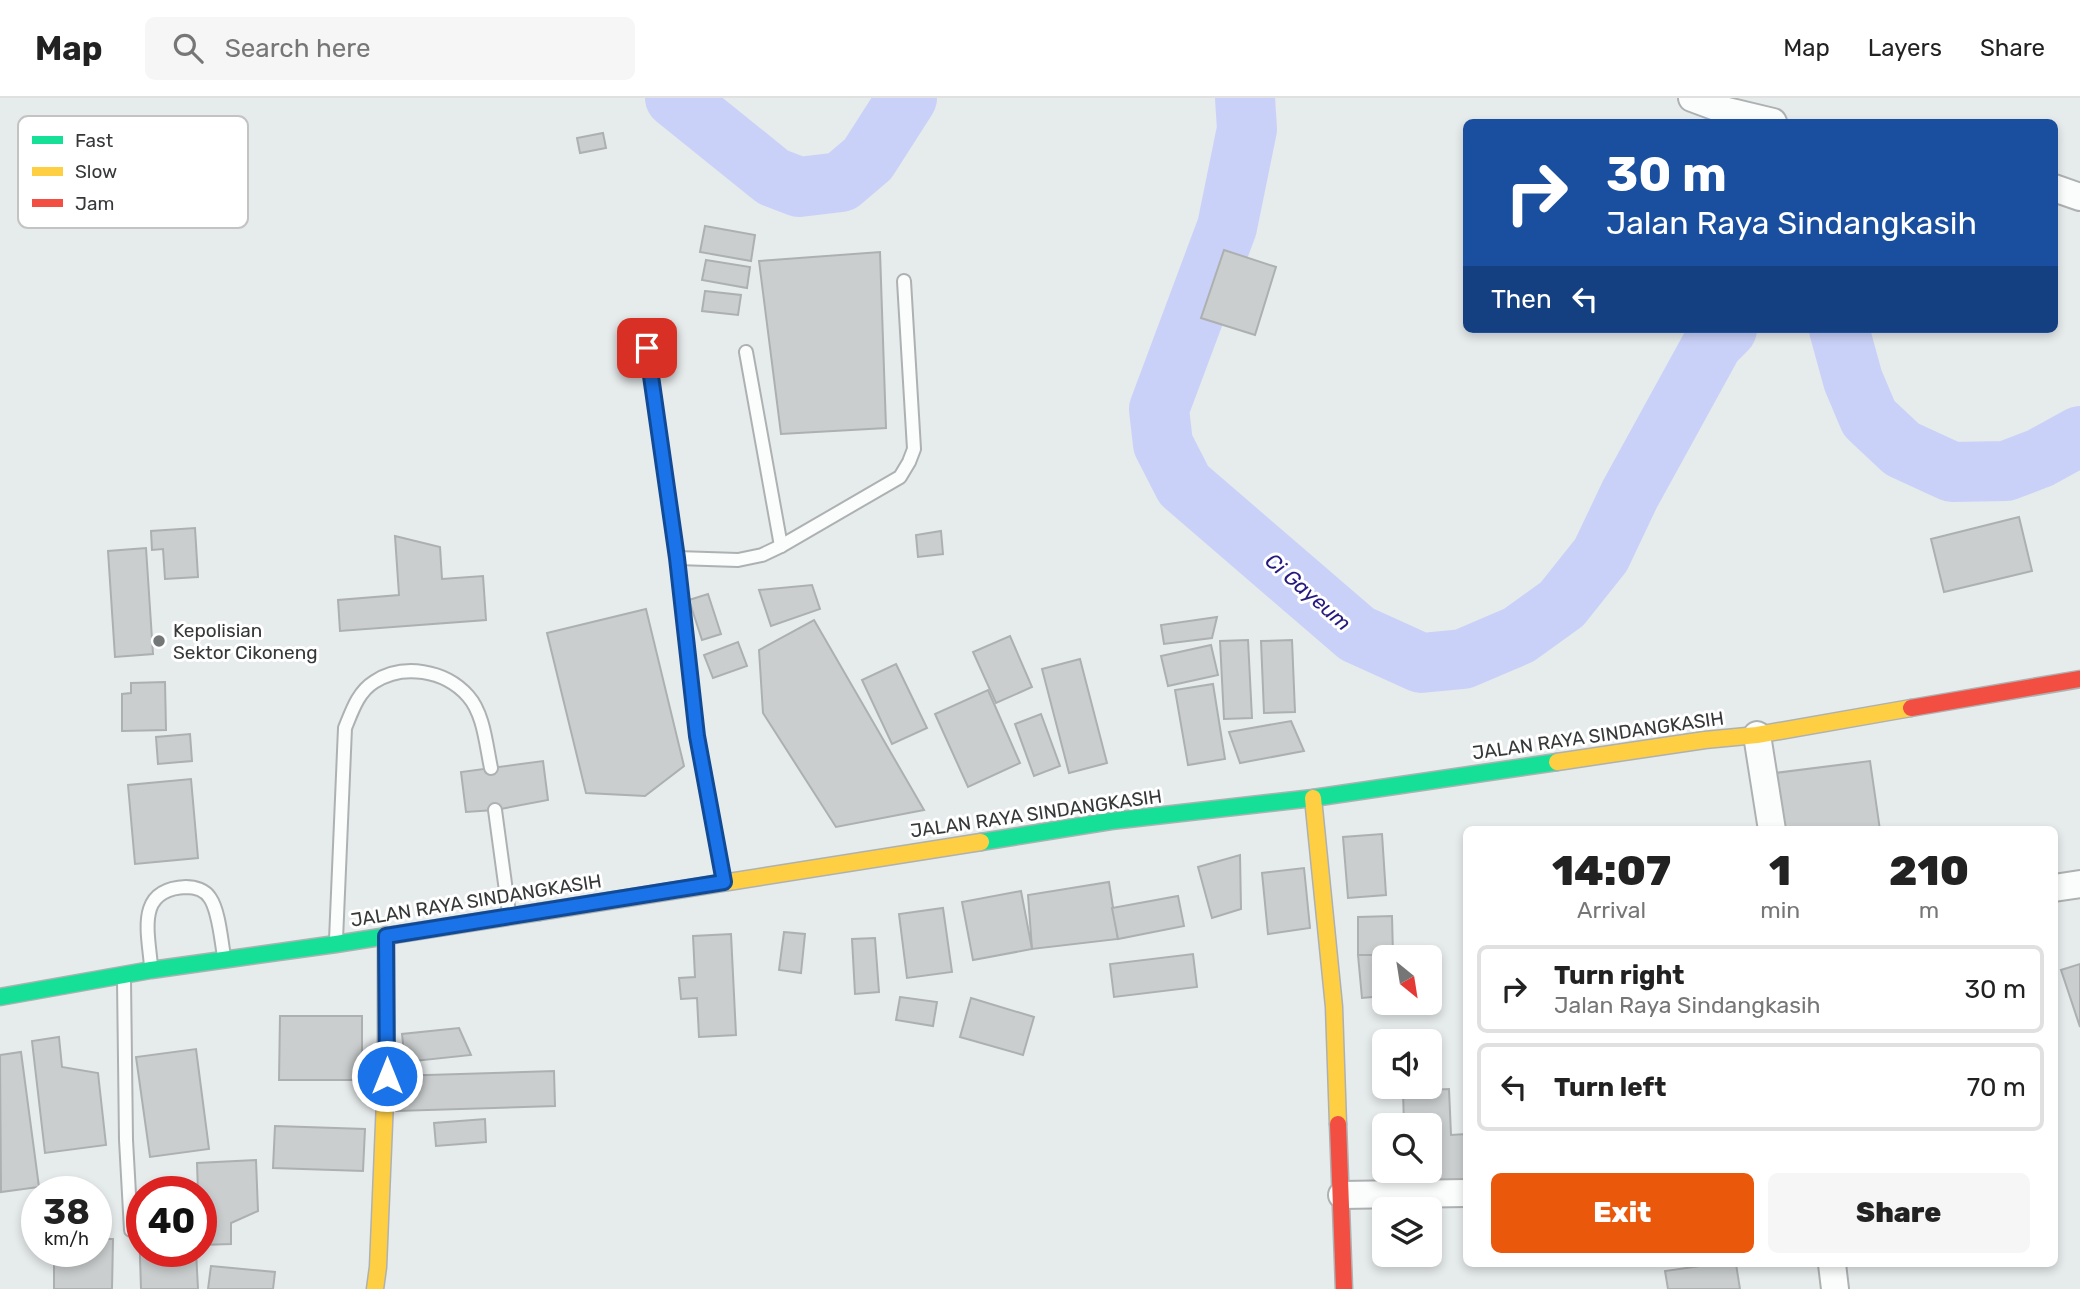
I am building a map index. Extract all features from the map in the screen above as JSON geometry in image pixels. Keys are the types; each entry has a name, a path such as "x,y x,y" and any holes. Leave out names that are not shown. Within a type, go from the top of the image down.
{"main road":[{"name":"JALAN RAYA SINDANGKASIH","path":"0,997 151,970 336,944 1111,821 1313,798 1705,740 1757,735 2080,678"},
{"path":"1313,798 1334,1007 1344,1289"},
{"path":"375,1289 387,1076 386,936"}],"street":[{"path":"1692,98 1727,111 1760,119"},
{"path":"2058,189 2080,197"},
{"path":"1757,735 1771,826"},
{"path":"2058,887 2080,884"},
{"path":"1342,1195 1463,1193"},
{"path":"1832,1267 1835,1289"}],"lane":[{"path":"677,558 738,560 762,555 900,477 914,449 904,281"},
{"path":"647,348 677,558 697,736 724,882"},
{"path":"746,352 781,546"},
{"path":"336,944 345,728 354,704 372,683 393,673 426,672 449,680 469,697 475,709 491,768"},
{"path":"495,810 510,916"},
{"path":"151,970 147,928 153,900 169,890 188,887 204,891 209,896 215,911 225,960"},
{"path":"124,976 128,1176"}],"building":[{"path":"603,133 606,148 580,153 577,138"},
{"path":"705,226 755,235 751,261 700,252"},
{"path":"1224,250 1276,267 1255,335 1201,318"},
{"path":"880,252 886,428 781,434 759,261"},
{"path":"706,260 750,267 747,288 702,280"},
{"path":"705,291 741,295 738,315 702,311"},
{"path":"2019,517 2032,571 1944,592 1931,539"},
{"path":"195,528 198,577 165,579 163,549 152,550 151,531"},
{"path":"941,531 943,554 918,557 916,535"},
{"path":"395,536 440,547 442,579 483,576 486,620 340,631 338,600 399,595"},
{"path":"146,548 153,654 115,657 108,551"},
{"path":"812,585 820,609 771,626 759,590"},
{"path":"708,594 721,634 702,640 689,600"},
{"path":"646,609 684,766 645,796 586,793 547,633"},
{"path":"1217,617 1212,638 1164,644 1161,625"},
{"path":"814,620 924,810 836,827 763,713 759,650"},
{"path":"1010,636 1032,687 996,703 973,652"},
{"path":"1248,640 1252,718 1224,719 1220,641"},
{"path":"1292,640 1295,712 1264,713 1261,641"},
{"path":"738,642 747,666 713,678 704,655"},
{"path":"1211,645 1218,675 1168,686 1161,656"},
{"path":"1080,659 1107,763 1069,773 1042,669"},
{"path":"896,664 927,728 892,744 862,680"},
{"path":"165,682 166,730 122,731 122,694 131,693 131,683"},
{"path":"1213,684 1225,759 1188,765 1175,690"},
{"path":"988,690 1020,763 968,787 935,714"},
{"path":"1041,714 1060,766 1034,776 1015,724"},
{"path":"1291,721 1304,751 1240,763 1229,732"},
{"path":"190,734 192,761 158,764 156,737"},
{"path":"543,761 548,800 495,810 466,812 461,772"},
{"path":"1870,761 1879,826 1782,826 1775,773"},
{"path":"191,779 198,858 135,864 128,785"},
{"path":"1382,834 1386,895 1348,898 1343,837"},
{"path":"1240,855 1241,909 1212,918 1198,867"},
{"path":"1304,868 1310,928 1268,934 1262,873"},
{"path":"1109,882 1118,939 1032,949 1028,895"},
{"path":"1021,891 1032,949 973,960 962,902"},
{"path":"1178,896 1184,926 1118,939 1112,908"},
{"path":"943,908 952,972 907,978 899,914"},
{"path":"1392,916 1393,945 1372,945 1372,955 1358,955 1358,917"},
{"path":"784,932 805,934 801,973 779,970"},
{"path":"731,934 736,1035 699,1037 697,998 681,999 679,978 695,977 693,936"},
{"path":"875,938 879,992 855,994 852,939"},
{"path":"1193,954 1197,987 1114,997 1110,964"},
{"path":"1358,955 1372,955 1372,997 1362,998"},
{"path":"2080,964 2080,1027 2061,970"},
{"path":"900,997 937,1002 933,1026 896,1020"},
{"path":"971,998 1034,1017 1023,1055 960,1037"},
{"path":"280,1016 362,1016 362,1080 279,1080"},
{"path":"459,1028 471,1055 405,1062 402,1034"},
{"path":"59,1037 62,1067 98,1073 106,1145 45,1153 32,1041"},
{"path":"196,1049 209,1149 150,1157 136,1057"},
{"path":"21,1052 38,1176 21,1176 21,1189 1,1192 0,1055"},
{"path":"554,1071 555,1106 396,1111 395,1076"},
{"path":"1442,1089 1449,1089 1451,1135 1463,1134 1463,1185 1391,1188 1391,1183 1442,1183 1442,1113 1404,1113 1403,1099 1442,1099"},
{"path":"485,1119 486,1142 436,1146 434,1123"},
{"path":"275,1126 365,1129 363,1171 273,1168"},
{"path":"256,1160 258,1211 231,1223 231,1244 217,1244 217,1176 197,1176 197,1163"},
{"path":"113,1239 112,1289 54,1289 54,1267 112,1267"},
{"path":"140,1267 197,1267 198,1289 141,1289"},
{"path":"211,1267 275,1272 273,1289 208,1289"},
{"path":"1693,1267 1736,1267 1740,1289 1668,1289 1665,1271"}],"waterway":[{"name":"Ci Gayeum","path":"675,98 773,177 799,187 841,182 868,159 907,98"},
{"name":"Ci Gayeum","path":"1245,98 1247,129 1227,227 1159,409 1163,444 1184,485 1357,634 1421,663 1463,659 1519,635 1562,604 1601,555 1630,494 1713,343 1723,333"},
{"name":"Ci Gayeum","path":"1840,333 1853,380 1869,418 1902,449 1952,472 2006,471 2040,458 2080,436"}],"traffic: fast":[{"path":"981,842 1111,821 1313,798 1557,762"},
{"path":"0,997 151,970 539,912"}],"traffic: slow":[{"path":"1557,762 1757,735 1911,708"},
{"path":"1313,798 1334,1007 1338,1124"},
{"path":"539,912 981,842"},
{"path":"375,1289 386,1076 386,935"}],"traffic: jam":[{"path":"1911,708 2080,679"},
{"path":"1338,1124 1344,1289"}],"place":[{"name":"Kepolisian Sektor Cikoneng","path":"159,641"}],"route":[{"path":"387,1076 386,936 724,882 697,736 677,558 647,348"}]}
